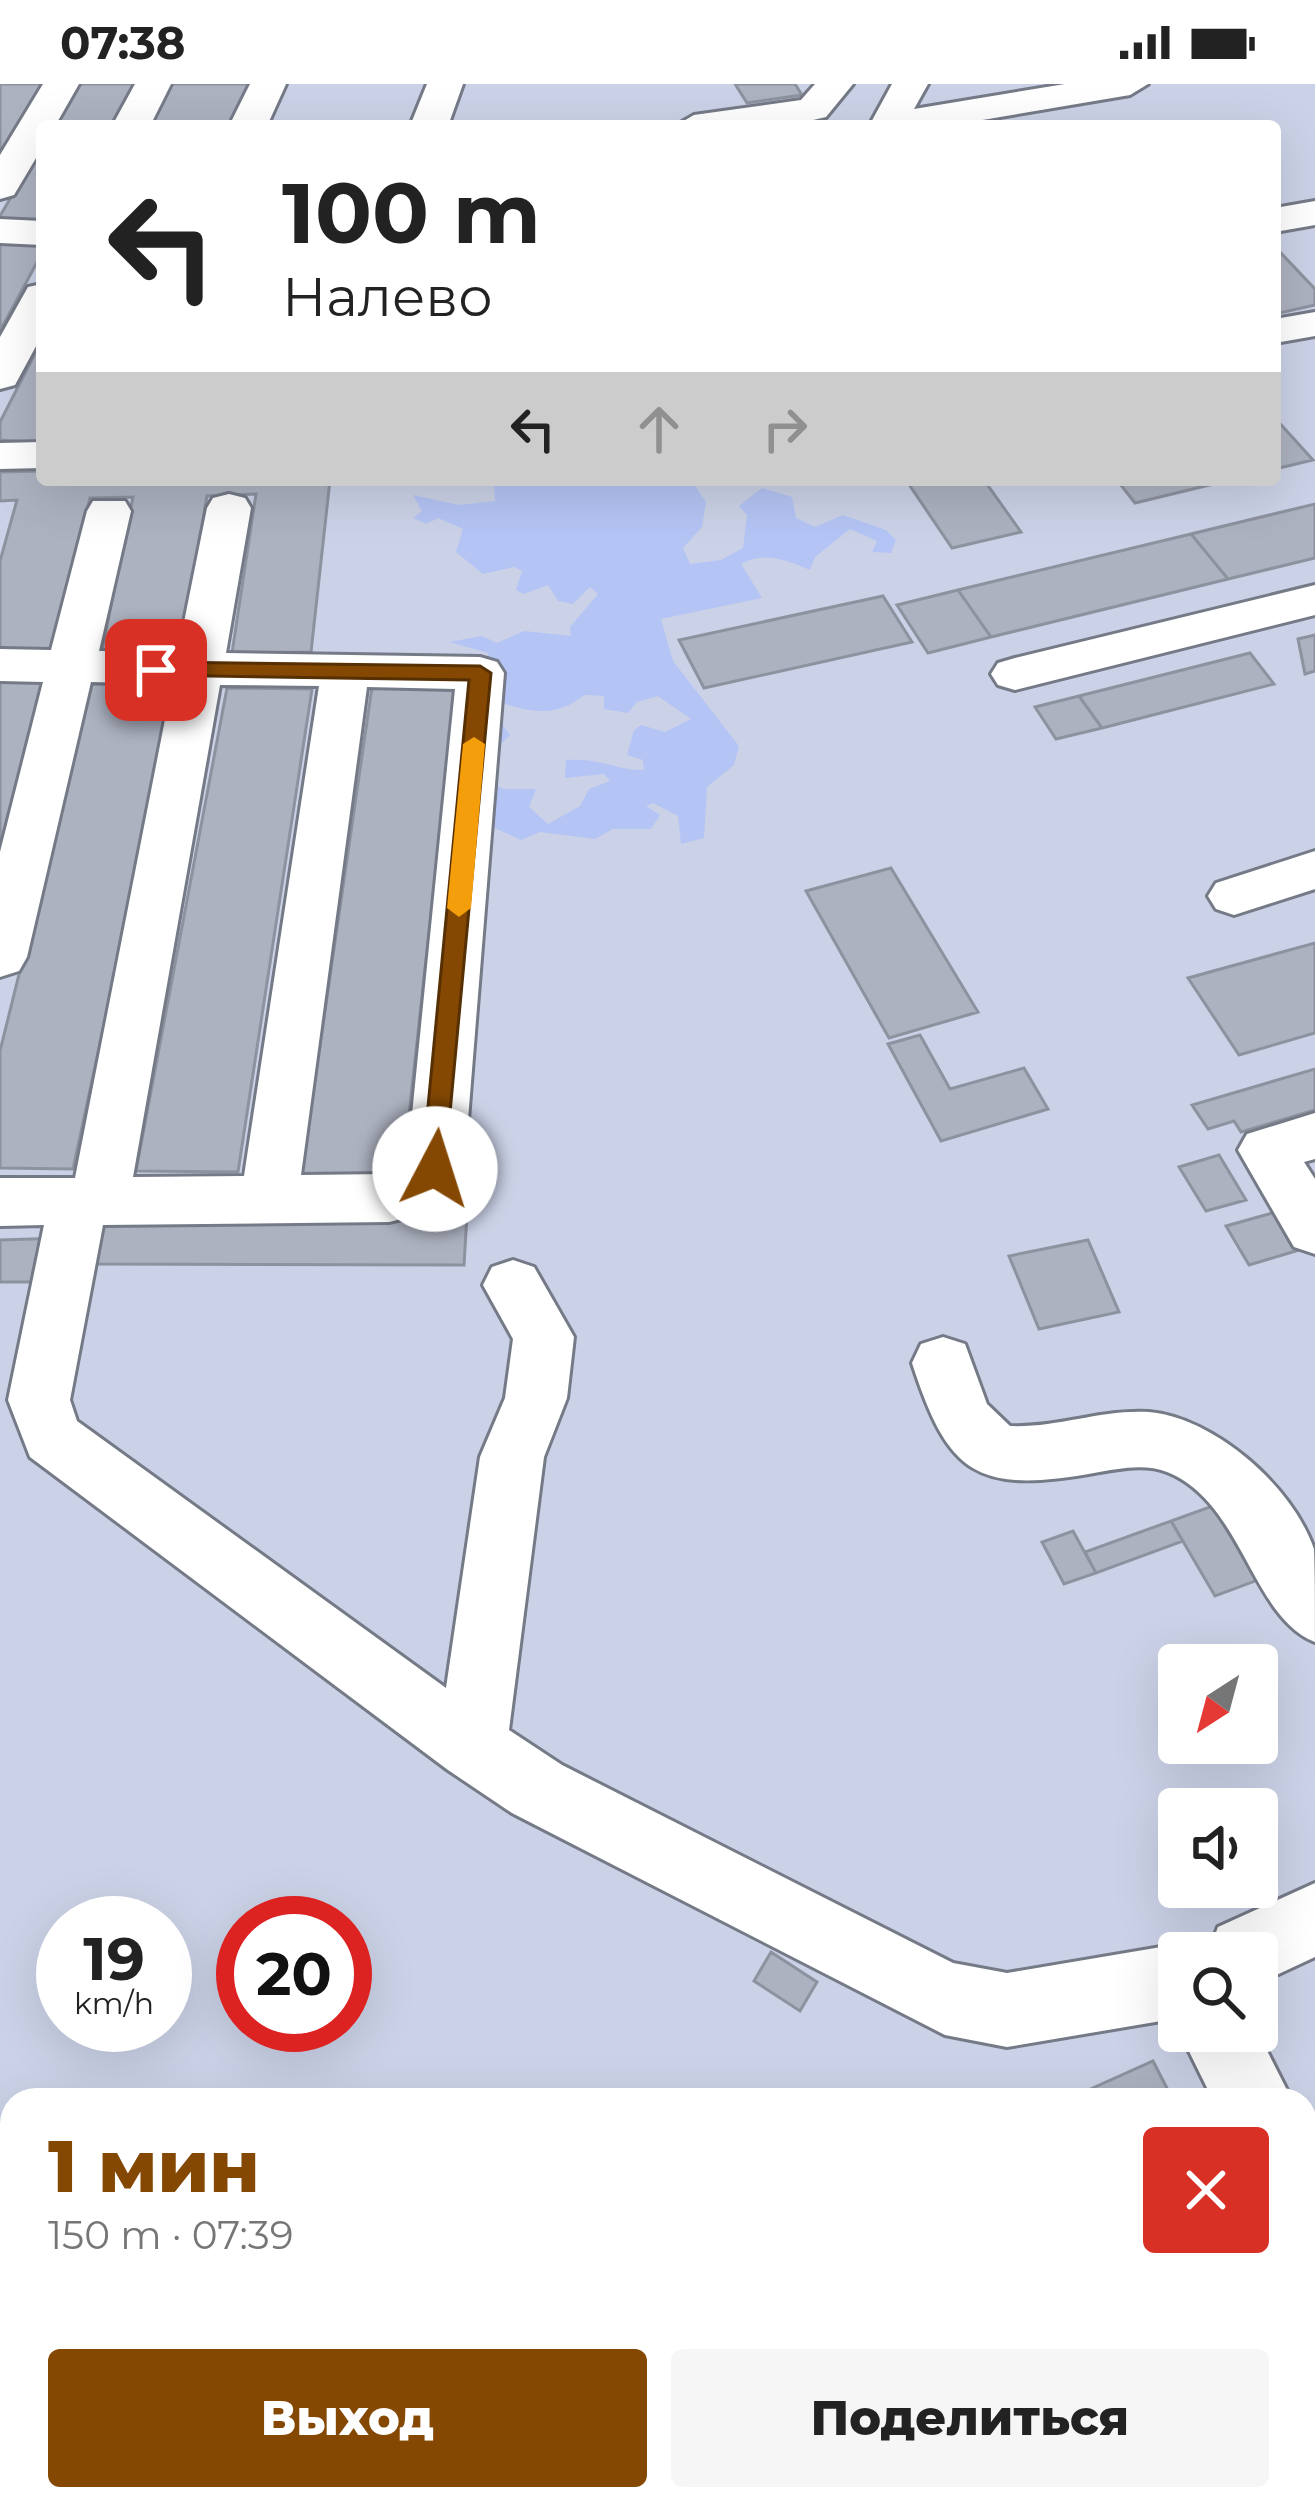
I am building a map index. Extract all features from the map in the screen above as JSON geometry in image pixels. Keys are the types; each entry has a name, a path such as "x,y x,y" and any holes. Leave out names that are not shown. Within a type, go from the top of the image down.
{"street":[{"path":"40,120 61,84"},
{"path":"134,120 153,84"},
{"path":"251,120 268,84"},
{"path":"431,120 445,84"},
{"path":"736,120 814,109 835,84"},
{"path":"890,120 910,84"},
{"path":"917,120 1130,84"},
{"path":"0,187 36,126"},
{"path":"1281,219 1315,213"},
{"path":"0,231 36,233"},
{"path":"0,376 36,307"},
{"path":"1281,330 1315,324"},
{"path":"0,456 36,455"},
{"path":"229,508 89,1200 19,1400 52,1438 332,1649 537,1789 945,1998 1007,2010 1158,1985"},
{"path":"0,957 109,511"},
{"path":"1015,674 1315,600"},
{"path":"0,664 71,669 480,673 435,1169 419,1193 0,1202"},
{"path":"269,1199 344,671"},
{"path":"1234,896 1315,870"},
{"path":"1315,1136 1267,1150 1315,1230"},
{"path":"472,1747 512,1457 536,1398 544,1337 513,1285"},
{"path":"944,1363 962,1420 978,1441 1004,1454 1033,1455 1131,1438 1171,1443 1209,1462 1238,1487 1315,1611"},
{"path":"1278,1937 1315,1919"},
{"path":"1228,2052 1247,2088"}],"shaded area":[{"path":"0,84 1315,84 1315,2088 0,2088"},
{"path":"494,486 695,486 706,502 702,527 683,548 690,564 721,560 743,548 747,515 739,506 762,488 792,497 796,518 815,527 843,515 886,530 896,540 891,553 872,552 877,541 850,529 815,557 810,570 775,558 750,560 741,564 762,598 661,619 673,661 739,746 734,765 707,787 704,838 681,844 678,816 653,803 646,806 660,815 651,829 613,829 595,839 540,832 521,840 486,824 487,780 504,789 536,789 529,807 548,824 580,806 589,789 610,781 604,774 565,778 566,760 644,770 643,760 627,755 634,730 641,725 665,732 691,719 658,696 637,702 628,713 604,709 604,696 584,695 565,707 545,711 503,703 499,720 510,735 495,750 480,671 489,653 449,642 482,636 497,643 524,631 571,636 570,627 598,594 590,587 573,604 558,601 548,585 524,594 516,590 522,571 514,567 483,574 456,552 463,529 438,518 426,524 413,518 422,511 413,495 459,505 495,501"}],"building":[{"path":"0,84 46,84 0,158"},
{"path":"77,84 138,84 118,120 56,120"},
{"path":"172,84 253,84 236,120 153,120"},
{"path":"735,84 795,84 802,95 747,103"},
{"path":"36,154 36,222 0,216"},
{"path":"0,239 36,242 36,264 0,331"},
{"path":"1281,253 1315,289 1315,305 1281,313"},
{"path":"36,352 36,443 0,440 0,422"},
{"path":"1281,425 1313,460 1281,468"},
{"path":"36,471 36,486 329,486 311,652 232,653 256,494 207,496 181,649 102,650 133,497 90,498 53,649 0,650 0,561 17,500 0,501 0,472"},
{"path":"910,486 988,486 1021,532 952,548"},
{"path":"1122,486 1205,486 1135,503"},
{"path":"1315,504 1315,558 1228,579 1191,534"},
{"path":"1191,534 1228,579 991,637 958,590"},
{"path":"958,590 991,637 928,653 897,605"},
{"path":"883,596 912,642 704,688 679,640"},
{"path":"1315,635 1315,671 1305,674 1298,639"},
{"path":"1250,653 1274,684 1102,728 1079,696"},
{"path":"0,673 48,674 0,856"},
{"path":"91,684 177,685 73,1169 0,1168 0,1051"},
{"path":"372,687 456,688 402,1178 301,1176"},
{"path":"227,688 312,689 238,1172 136,1171"},
{"path":"1079,696 1102,728 1056,739 1035,707"},
{"path":"891,868 978,1012 889,1038 806,891"},
{"path":"1315,943 1315,1033 1239,1055 1188,978"},
{"path":"920,1035 950,1089 1024,1068 1048,1109 941,1141 888,1044"},
{"path":"1315,1069 1315,1110 1241,1132 1234,1121 1208,1129 1192,1105"},
{"path":"1219,1155 1246,1200 1206,1211 1179,1167"},
{"path":"1276,1212 1299,1250 1249,1265 1226,1226"},
{"path":"104,1215 467,1215 464,1265 95,1264"},
{"path":"60,1238 52,1282 0,1282 0,1240"},
{"path":"1088,1240 1119,1312 1039,1329 1009,1256"},
{"path":"1229,1500 1274,1574 1215,1596 1171,1521"},
{"path":"1171,1521 1183,1541 1096,1573 1085,1552"},
{"path":"1073,1531 1096,1573 1064,1584 1042,1542"},
{"path":"771,1952 817,1982 800,2011 754,1981"},
{"path":"1153,2061 1167,2088 1093,2088"}],"slow traffic":[{"path":"459,908 474,744"}],"route":[{"path":"156,670 480,673 435,1169"}]}
